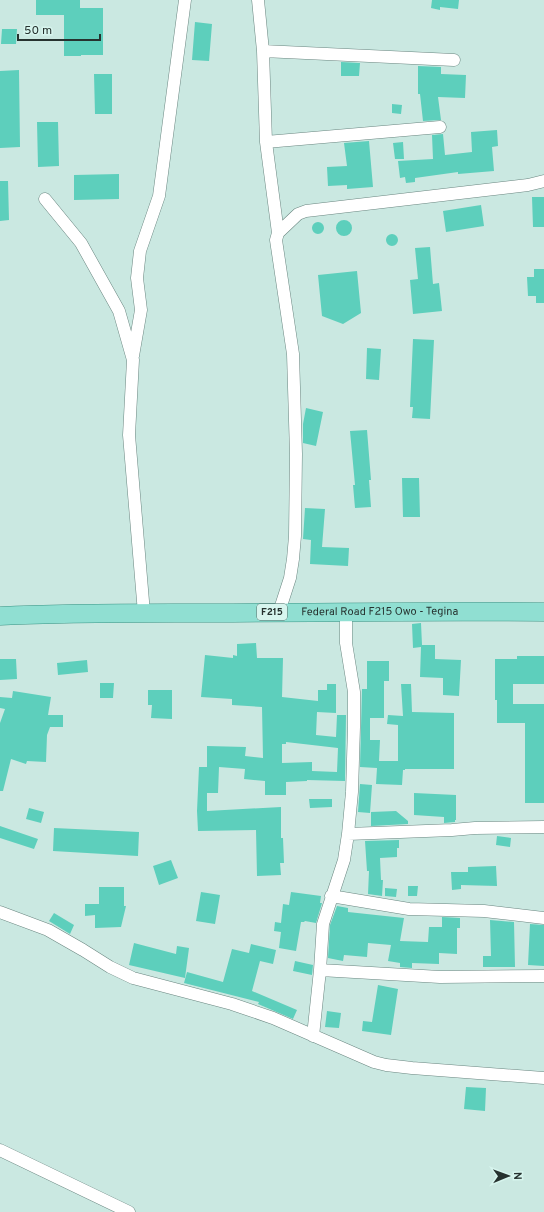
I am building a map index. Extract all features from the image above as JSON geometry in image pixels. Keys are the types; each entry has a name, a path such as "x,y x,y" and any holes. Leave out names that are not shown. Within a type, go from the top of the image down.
{"main road":[{"name":"Federal Road F215 Owo - Tegina","path":"0,616 83,613 449,611 544,612"}],"street":[{"path":"144,613 129,435 133,360 141,310 137,278 140,251 159,196 185,0"},
{"path":"258,0 263,51 266,142 278,233 276,240 293,354 296,454 296,536 290,578 279,612"},
{"path":"263,51 454,60"},
{"path":"266,142 440,127"},
{"path":"278,233 298,214 306,211 528,185 544,181"},
{"path":"45,199 81,243 120,311 133,360"},
{"path":"313,1036 323,924 344,860 352,792 354,692 346,643 346,612"},
{"path":"348,834 475,828 544,827"},
{"path":"331,896 409,909 484,911 544,918"},
{"path":"0,912 48,930 110,967 133,978 232,1004 273,1018 374,1062 386,1065 544,1078"},
{"path":"320,970 440,977 544,976"},
{"path":"0,1150 129,1212"}],"building":[{"path":"36,0 80,0 80,8 103,8 103,55 64,56 64,15 36,15"},
{"path":"432,0 459,0 458,9 440,7 440,10 431,8"},
{"path":"195,22 212,24 209,61 192,60"},
{"path":"2,29 17,29 16,44 1,44"},
{"path":"341,62 360,63 359,76 341,76"},
{"path":"418,66 441,67 441,74 466,75 465,98 438,97 441,120 423,121 420,94 418,94"},
{"path":"19,70 20,147 0,148 0,71"},
{"path":"94,74 112,74 112,114 95,114"},
{"path":"392,104 402,105 401,114 392,113"},
{"path":"37,122 58,122 59,166 38,167"},
{"path":"497,130 498,146 492,147 494,171 458,174 458,172 415,178 415,182 406,183 405,177 400,178 398,161 433,159 432,135 443,134 445,155 472,152 471,132"},
{"path":"369,141 373,187 347,189 347,185 328,186 327,167 347,166 344,143"},
{"path":"403,142 404,159 395,159 393,143"},
{"path":"119,174 119,199 74,200 74,175"},
{"path":"0,181 8,181 9,220 0,221"},
{"path":"532,197 544,197 544,227 533,227"},
{"path":"481,205 484,226 446,232 443,211"},
{"path":"344,220 351,225 352,228 347,235 344,236 337,231 336,228 341,221"},
{"path":"318,222 322,224 324,228 322,232 318,234 314,232 312,228 314,224"},
{"path":"390,234 394,234 398,240 394,246 390,246 386,242 386,238"},
{"path":"430,247 433,284 439,283 442,311 413,314 410,280 418,279 415,248"},
{"path":"534,269 544,269 544,303 536,303 536,296 528,296 527,277 534,277"},
{"path":"357,271 361,313 343,324 322,316 318,275"},
{"path":"413,339 434,340 430,419 412,418 413,407 410,407"},
{"path":"367,348 381,349 379,380 366,379"},
{"path":"306,408 323,412 316,446 303,443 303,424"},
{"path":"367,430 371,480 369,480 371,507 355,508 353,485 355,485 350,431"},
{"path":"402,478 419,478 420,517 403,517"},
{"path":"305,508 325,509 322,547 349,548 348,566 310,564 311,540 303,539"},
{"path":"421,623 422,645 435,645 435,659 461,660 459,696 443,695 443,678 420,677 421,647 413,648 412,624"},
{"path":"256,643 257,658 283,658 282,697 318,701 318,690 327,690 327,684 336,684 336,713 317,712 316,735 336,737 337,715 346,715 345,781 307,780 286,782 286,795 265,795 265,781 244,779 245,769 219,767 218,793 207,793 207,811 281,807 281,838 283,838 284,863 280,863 281,875 257,876 256,830 198,831 197,811 199,767 207,767 207,746 246,747 245,756 263,758 262,707 232,705 232,699 201,697 205,655 233,658 233,655 237,656 237,644","holes":["286,742 338,748 337,772 312,771 312,762 282,763 282,744 286,744"]},
{"path":"517,656 544,656 544,684 513,684 513,704 544,704 544,803 525,803 525,723 497,723 497,700 495,700 495,659 517,659"},
{"path":"0,659 16,659 17,679 0,680"},
{"path":"87,660 88,672 58,675 57,663"},
{"path":"367,661 389,661 389,681 384,681 384,718 370,718 370,740 380,740 379,761 398,761 398,725 387,724 388,715 403,716 401,684 411,684 412,712 454,713 454,769 405,769 403,770 402,785 376,784 377,768 360,767 362,689 367,689"},
{"path":"100,683 114,683 113,698 100,698"},
{"path":"148,690 172,690 172,719 151,718 152,705 148,705"},
{"path":"13,691 51,697 48,715 63,715 63,727 50,727 47,735 46,762 27,761 26,764 11,759 3,791 0,791 0,723 5,709 0,708 0,697 12,698"},
{"path":"360,784 372,785 370,813 358,812"},
{"path":"414,793 456,795 455,822 444,823 444,817 414,815"},
{"path":"309,799 332,799 332,807 310,808"},
{"path":"29,808 44,812 41,823 26,819"},
{"path":"396,811 408,821 408,824 371,826 371,812"},
{"path":"0,826 38,839 34,849 0,838"},
{"path":"54,828 139,832 138,856 53,851"},
{"path":"497,836 511,838 510,847 496,845"},
{"path":"399,840 397,857 380,858 381,880 383,880 382,896 368,894 369,871 367,871 365,841"},
{"path":"171,860 178,878 159,885 153,866"},
{"path":"496,866 497,886 461,885 461,889 452,890 451,872 468,872 468,867"},
{"path":"408,886 418,886 417,896 408,896"},
{"path":"99,887 124,887 124,906 126,906 121,927 95,928 95,915 85,916 85,904 99,904"},
{"path":"385,888 397,889 396,897 385,896"},
{"path":"201,892 220,895 215,924 196,921"},
{"path":"291,892 321,896 320,903 322,903 316,923 305,921 301,922 296,951 279,948 281,932 274,931 275,922 281,923 283,904 289,905"},
{"path":"337,906 348,908 348,912 404,918 400,941 428,942 429,927 442,927 442,917 460,918 460,928 457,928 457,954 439,953 439,964 412,963 412,968 400,967 400,963 388,961 391,945 368,943 367,957 344,955 343,961 328,958 330,925"},
{"path":"54,913 74,925 70,934 49,921"},
{"path":"490,920 514,922 515,967 483,967 483,956 491,956"},
{"path":"530,924 544,925 544,966 528,965"},
{"path":"134,943 176,954 177,946 189,948 185,978 129,965"},
{"path":"251,944 276,950 273,964 260,961 252,991 297,1010 293,1019 258,1004 259,1002 184,983 187,972 223,982 232,949 249,953"},
{"path":"295,961 313,965 312,975 293,971"},
{"path":"378,985 398,989 391,1035 362,1031 363,1021 372,1022"},
{"path":"327,1011 341,1013 339,1028 325,1027"},
{"path":"466,1087 486,1088 485,1111 464,1109"}]}
